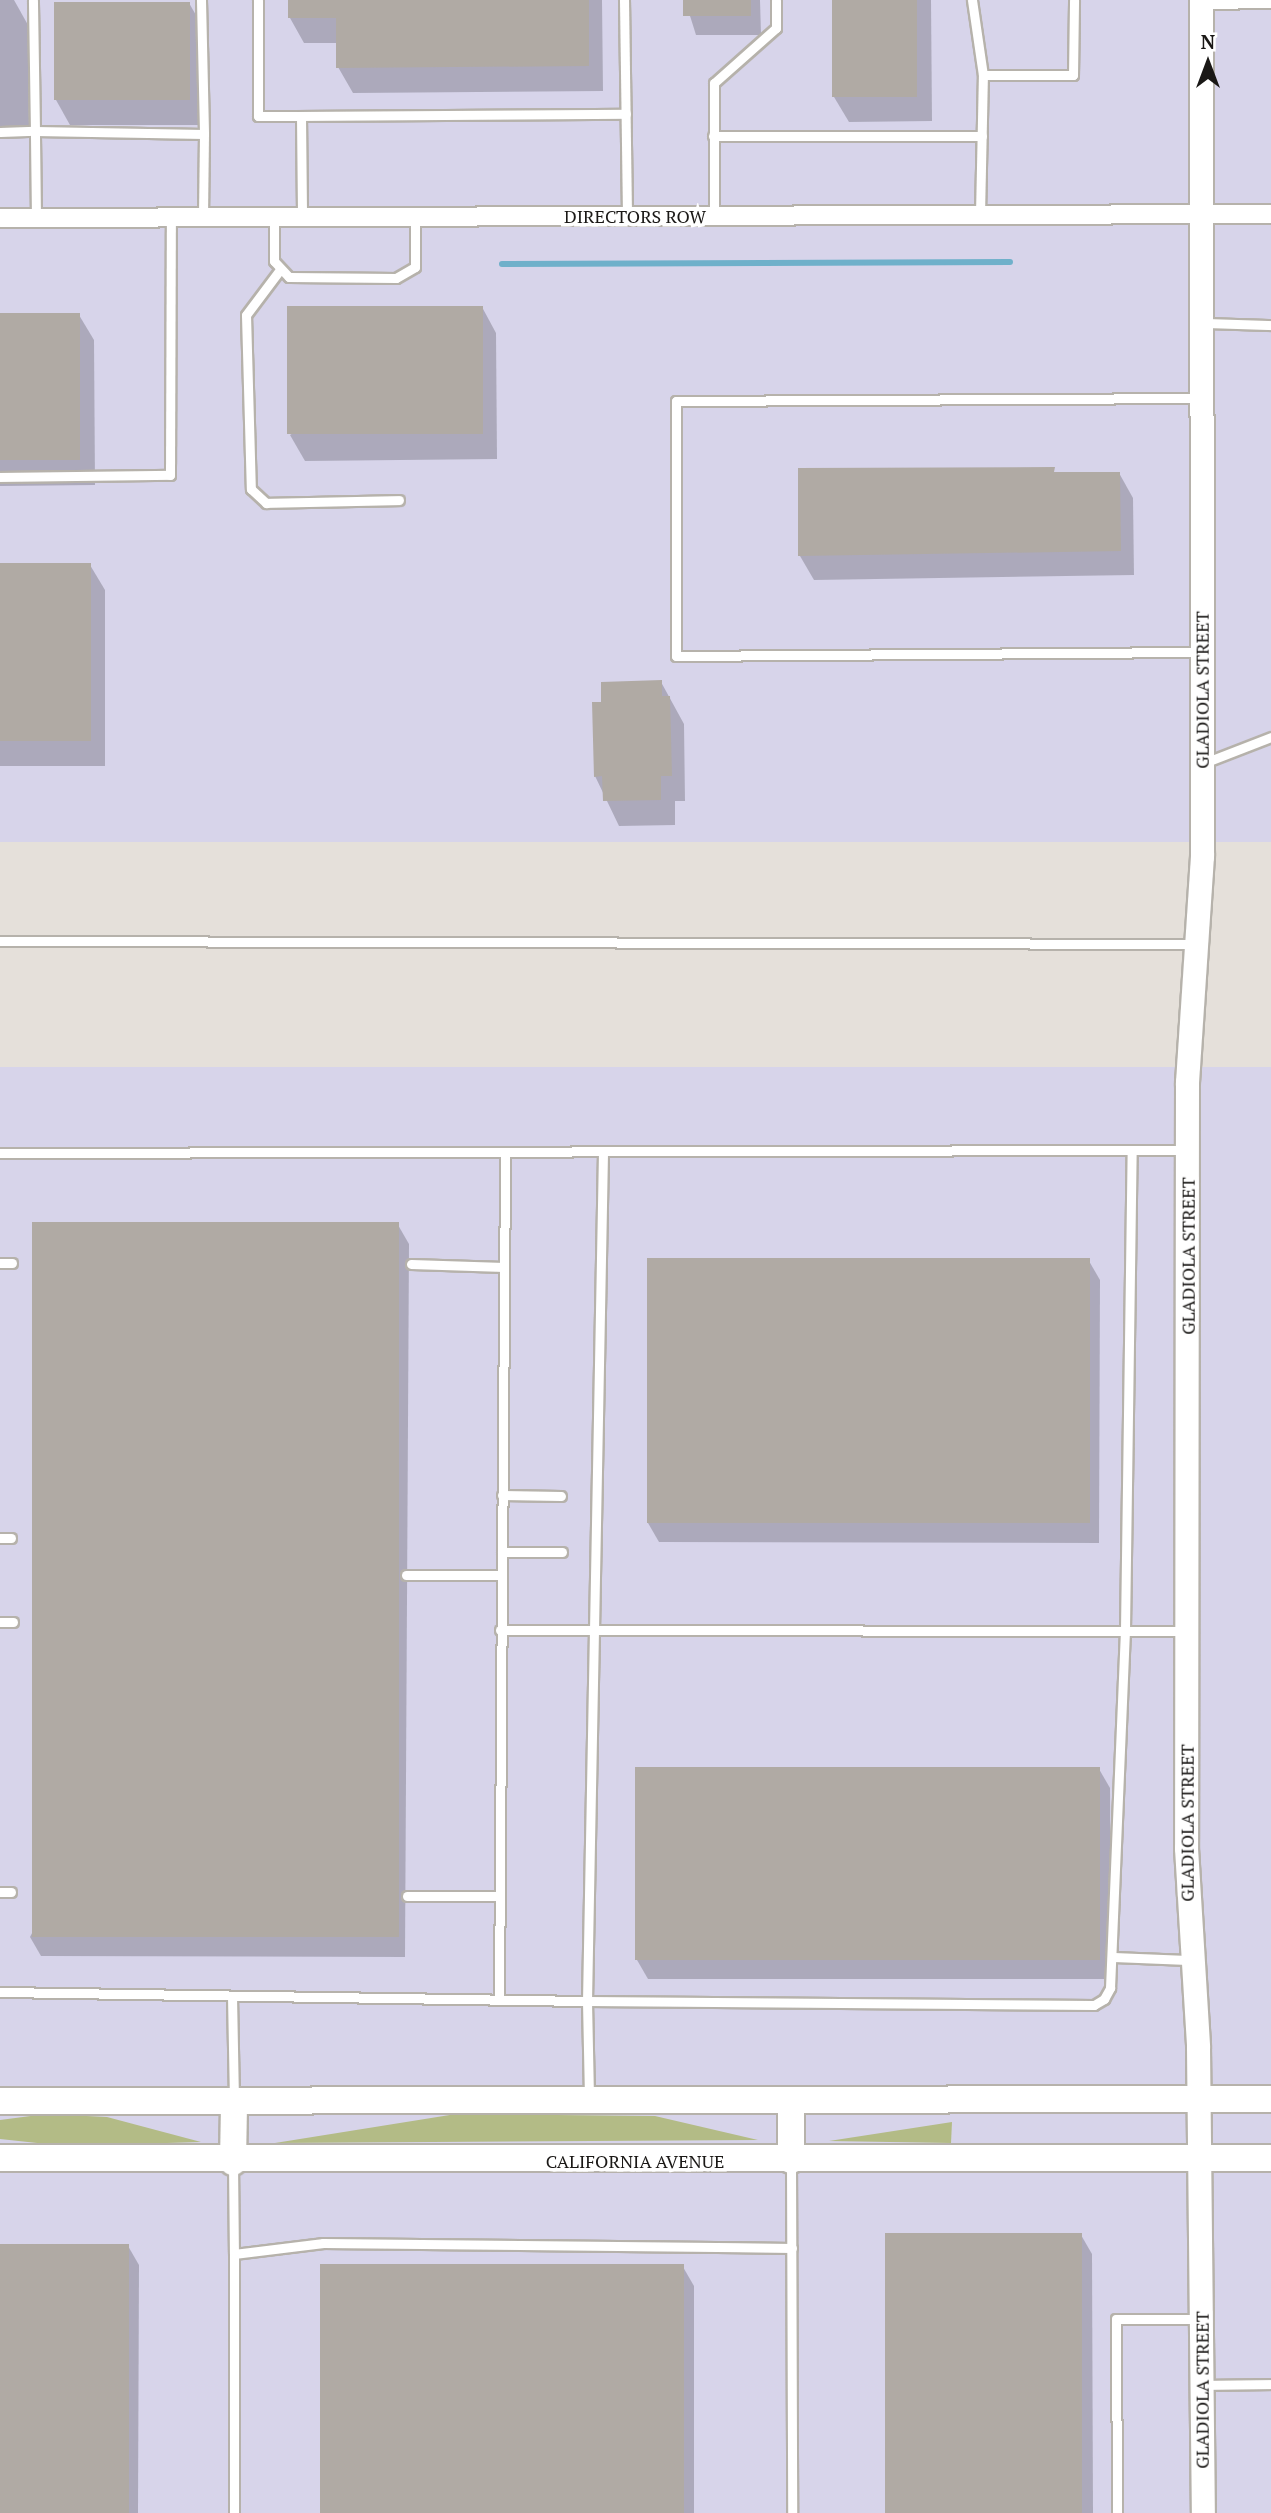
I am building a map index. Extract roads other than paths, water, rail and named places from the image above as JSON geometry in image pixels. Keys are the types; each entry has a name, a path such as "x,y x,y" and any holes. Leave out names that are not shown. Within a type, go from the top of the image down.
{"main road":[{"path":"0,2101 234,2103 1271,2099"},
{"path":"791,2100 792,2160"},
{"path":"233,2162 234,2103"},
{"name":"CALIFORNIA AVENUE","path":"0,2158 233,2162 1271,2158"}],"street":[{"name":"GLADIOLA STREET","path":"1201,2 1200,398 1203,652 1197,944 1188,1150 1188,1631 1189,1960 1199,2158 1203,2513"},
{"name":"DIRECTORS ROW","path":"0,218 1271,214"}],"lane":[{"path":"33,0 36,218"},
{"path":"201,0 203,217"},
{"path":"258,0 258,116 626,114"},
{"path":"624,0 627,216"},
{"path":"714,216 714,83 776,28 776,0"},
{"path":"971,0 983,75 980,215"},
{"path":"983,75 1073,75 1074,0"},
{"path":"1201,2 1271,3"},
{"path":"301,116 302,217"},
{"path":"0,132 204,134"},
{"path":"713,136 982,136"},
{"path":"274,217 279,271 246,314 251,489 266,503 399,500"},
{"path":"279,271 289,277 408,276 415,267 415,217"},
{"path":"0,477 170,475 171,218"},
{"path":"1201,323 1271,325"},
{"path":"1200,398 676,401 676,656 1203,652"},
{"path":"1202,764 1271,737"},
{"path":"0,941 1197,944"},
{"path":"0,1992 1094,2005 1110,1988 1112,1957 1125,1629 1132,1150"},
{"path":"0,1153 1188,1150"},
{"path":"499,1998 505,1153"},
{"path":"589,2102 587,2001 603,1153"},
{"path":"0,1263 12,1263"},
{"path":"411,1264 504,1267"},
{"path":"502,1495 561,1496"},
{"path":"0,1538 11,1538"},
{"path":"502,1552 562,1552"},
{"path":"406,1575 501,1575"},
{"path":"0,1622 13,1622"},
{"path":"500,1630 1188,1631"},
{"path":"407,1896 498,1896"},
{"path":"1112,1957 1189,1960"},
{"path":"232,1996 234,2103"},
{"path":"792,2160 792,2513"},
{"path":"233,2162 234,2513"},
{"path":"234,2254 323,2243 792,2248"},
{"path":"1117,2513 1116,2319 1202,2319"},
{"path":"1201,2385 1271,2384"}],"waterway":[{"path":"502,264 1010,262"}]}
